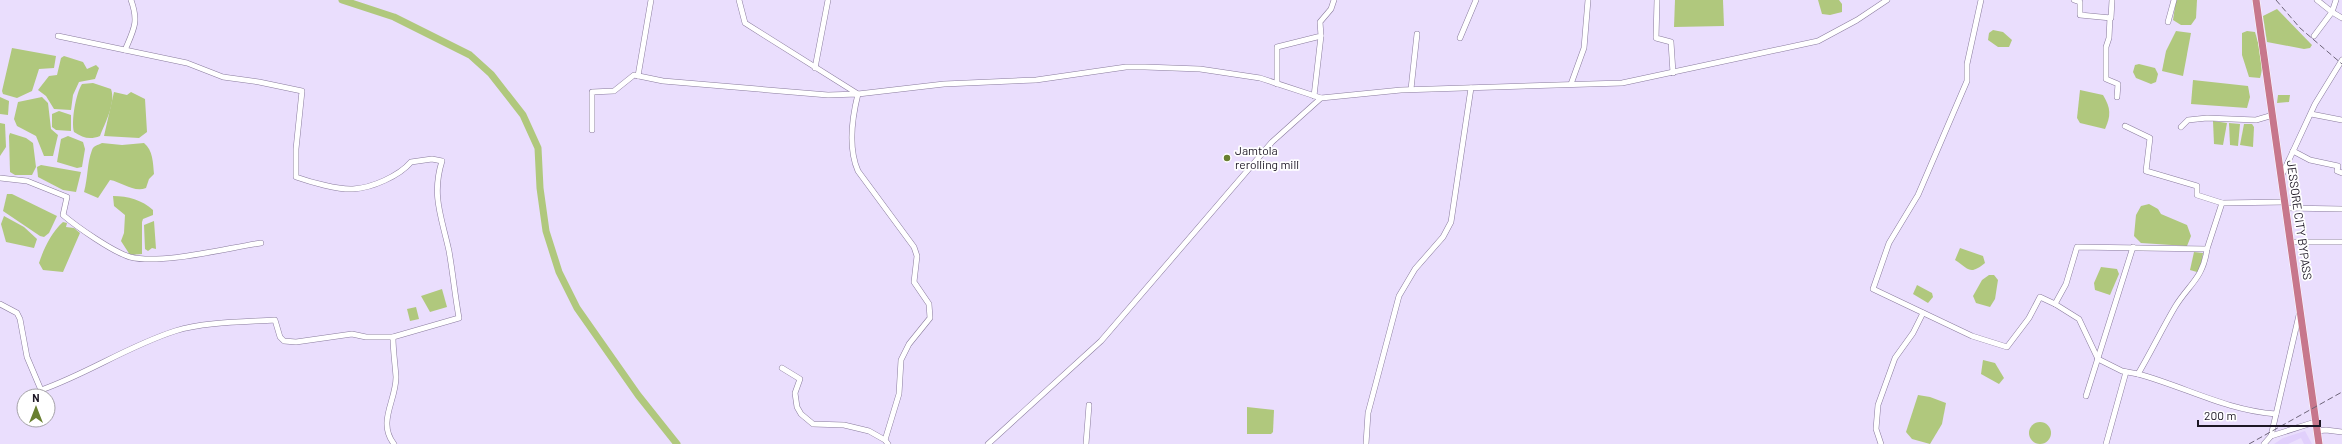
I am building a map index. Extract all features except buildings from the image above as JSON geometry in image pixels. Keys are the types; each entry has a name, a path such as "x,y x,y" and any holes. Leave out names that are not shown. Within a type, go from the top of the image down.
{"highway":[{"name":"JESSORE CITY BYPASS","path":"2256,0 2286,205 2318,444"}],"street":[{"path":"125,50 136,26 136,14 131,0"},
{"path":"638,76 651,0"},
{"path":"739,0 745,23 858,94"},
{"path":"815,68 828,0"},
{"path":"1314,96 1320,22 1331,9 1334,0"},
{"path":"1460,38 1476,0"},
{"path":"1571,84 1584,48 1588,0"},
{"path":"1657,0 1656,38 1671,42 1673,73"},
{"path":"592,130 592,92 614,91 634,75 663,81 828,95 858,94 944,84 1036,80 1126,67 1200,69 1260,78 1321,98 1411,90 1622,82 1673,73 1818,41 1857,20 1887,0"},
{"path":"1981,0 1967,64 1967,81 1918,194 1889,243 1873,289 1972,336 2007,347 2029,318 2040,297 2055,304 2079,319 2098,359 2126,372 2138,374 2176,386 2226,406 2250,412 2276,414"},
{"path":"2074,0 2080,2 2080,14 2110,18"},
{"path":"2112,0 2109,38 2106,47 2106,79 2118,84 2117,97"},
{"path":"2168,22 2174,0"},
{"path":"2317,0 2342,18"},
{"path":"2314,36 2332,12 2336,0"},
{"path":"1411,90 1417,34"},
{"path":"0,304 17,313 20,318 27,357 41,390 70,380 160,336 192,328 275,320 280,337 284,341 296,342 352,334 366,337 393,337 459,318 449,251 438,209 437,181 442,161 432,159 411,162 405,168 389,178 353,189 306,181 296,177 296,149 302,91 259,82 223,77 187,63 58,36"},
{"path":"1277,84 1277,47 1320,36"},
{"path":"2281,177 2311,114 2342,60"},
{"path":"1366,444 1368,413 1399,296 1415,269 1443,237 1451,222 1471,88"},
{"path":"782,368 800,379 795,393 796,407 801,414 813,424 844,425 869,431 887,442 898,394 901,360 909,344 928,323 930,310 929,304 914,282 917,256 914,247 858,171 855,164 853,125 858,94"},
{"path":"988,444 1101,341 1272,142 1321,98"},
{"path":"2311,114 2342,120"},
{"path":"2181,126 2188,120 2207,118 2256,120 2273,115"},
{"path":"2125,126 2150,138 2146,171 2197,186 2197,195 2222,203 2342,209"},
{"path":"2293,151 2310,160 2338,166 2337,172 2342,173"},
{"path":"0,178 15,178 27,181 67,197 63,214 120,253 132,257 180,257 261,243"},
{"path":"2138,374 2176,306 2192,287 2205,265 2207,249 2222,203"},
{"path":"2291,242 2342,242"},
{"path":"2055,304 2066,284 2077,247 2207,249"},
{"path":"2086,396 2133,247"},
{"path":"2264,444 2271,436 2300,312"},
{"path":"1881,444 1876,429 1878,405 1895,358 1913,333 1923,313"},
{"path":"393,337 396,377 394,395 386,424 388,436 394,444"},
{"path":"2106,444 2126,372"},
{"path":"1086,444 1089,404"},
{"path":"2271,436 2315,422"},
{"path":"2317,431 2326,430 2342,432"}],"shaded area":[{"path":"1675,0 1723,0 1724,26 1674,27"},
{"path":"1818,0 1839,0 1842,4 1842,12 1830,15 1822,14"},
{"path":"2176,0 2197,0 2196,18 2191,25 2181,25 2173,20"},
{"path":"2277,9 2312,45 2310,48 2304,49 2267,42 2263,16"},
{"path":"1993,30 2003,32 2012,40 2009,47 1998,47 1988,40 1989,33"},
{"path":"2176,31 2191,33 2183,76 2162,71 2166,51"},
{"path":"2247,31 2255,32 2257,37 2262,61 2260,78 2249,77 2242,55 2242,33"},
{"path":"12,48 56,56 54,68 39,69 32,91 17,98 3,94 2,91"},
{"path":"64,56 83,62 87,69 96,65 99,68 95,79 79,82 73,95 71,110 54,109 46,96 38,90 49,76 57,75 61,58"},
{"path":"2139,64 2155,68 2158,74 2156,82 2151,84 2136,78 2133,72 2135,65"},
{"path":"2193,80 2248,86 2250,97 2247,108 2191,104"},
{"path":"93,83 111,89 112,100 109,113 100,136 90,138 80,136 74,132 73,121 76,100 82,84"},
{"path":"2080,90 2103,95 2109,108 2109,116 2105,129 2080,123 2077,118"},
{"path":"114,92 127,95 131,92 145,99 147,132 139,138 104,136"},
{"path":"2278,95 2290,95 2289,102 2277,103"},
{"path":"0,97 9,101 8,115 0,114"},
{"path":"42,97 48,103 51,129 58,135 53,156 44,156 36,136 17,126 14,119 18,102"},
{"path":"59,111 71,115 71,131 56,130 52,127 52,114"},
{"path":"2213,121 2227,123 2223,145 2214,144"},
{"path":"0,123 5,124 6,147 0,156"},
{"path":"2229,123 2240,124 2238,146 2230,145"},
{"path":"2244,124 2252,124 2254,127 2253,147 2240,145"},
{"path":"10,133 26,138 33,143 36,167 32,175 15,175 10,172"},
{"path":"68,136 83,142 85,149 82,167 77,168 57,162 61,139"},
{"path":"102,143 122,145 144,143 147,146 152,157 154,174 149,179 146,188 132,188 110,180 98,198 84,192 92,150"},
{"path":"41,165 81,172 76,192 63,190 38,177 37,167"},
{"path":"7,194 12,194 57,216 49,233 44,237 40,236 3,211"},
{"path":"113,196 134,199 153,210 153,215 143,219 142,222 142,254 130,255 121,241 124,233 125,215 114,206"},
{"path":"2149,204 2158,209 2161,214 2187,225 2191,236 2187,246 2141,243 2134,236 2136,215 2141,206"},
{"path":"4,216 24,227 37,239 34,248 6,242 1,224"},
{"path":"154,221 156,249 152,248 148,251 145,249 144,225"},
{"path":"63,222 67,223 66,227 74,228 80,233 63,272 43,270 39,263 43,252 51,236"},
{"path":"1960,248 1983,256 1985,263 1973,270 1967,269 1955,260"},
{"path":"2194,252 2203,253 2201,266 2197,272 2190,270"},
{"path":"2101,267 2117,269 2119,274 2110,295 2095,290 2094,283"},
{"path":"1989,275 1994,275 1998,280 1995,299 1990,307 1976,303 1973,296 1982,280"},
{"path":"1917,285 1932,293 1933,297 1928,303 1913,294"},
{"path":"442,289 447,307 430,312 421,296"},
{"path":"416,307 419,319 410,321 407,309"},
{"path":"1983,360 1995,363 2004,378 1999,384 1981,374"},
{"path":"1918,395 1930,397 1946,403 1942,424 1930,444 1912,439 1906,432"},
{"path":"1247,407 1274,410 1273,432 1271,434 1247,434"},
{"path":"2036,422 2044,422 2051,429 2051,437 2044,444 2036,444 2029,437 2029,429"},
{"path":"2305,431 2312,444 2304,444 2301,438 2288,444 2274,444 2283,438"}],"waterway":[{"path":"342,0 394,17 470,55 491,74 523,115 538,148 540,188 546,231 559,272 577,308 638,395 677,444"}],"railway":[{"path":"2276,0 2300,28 2342,64"},
{"path":"2249,444 2342,392"}],"place":[{"name":"Jamtola rerolling mill","path":"1227,158"}]}
